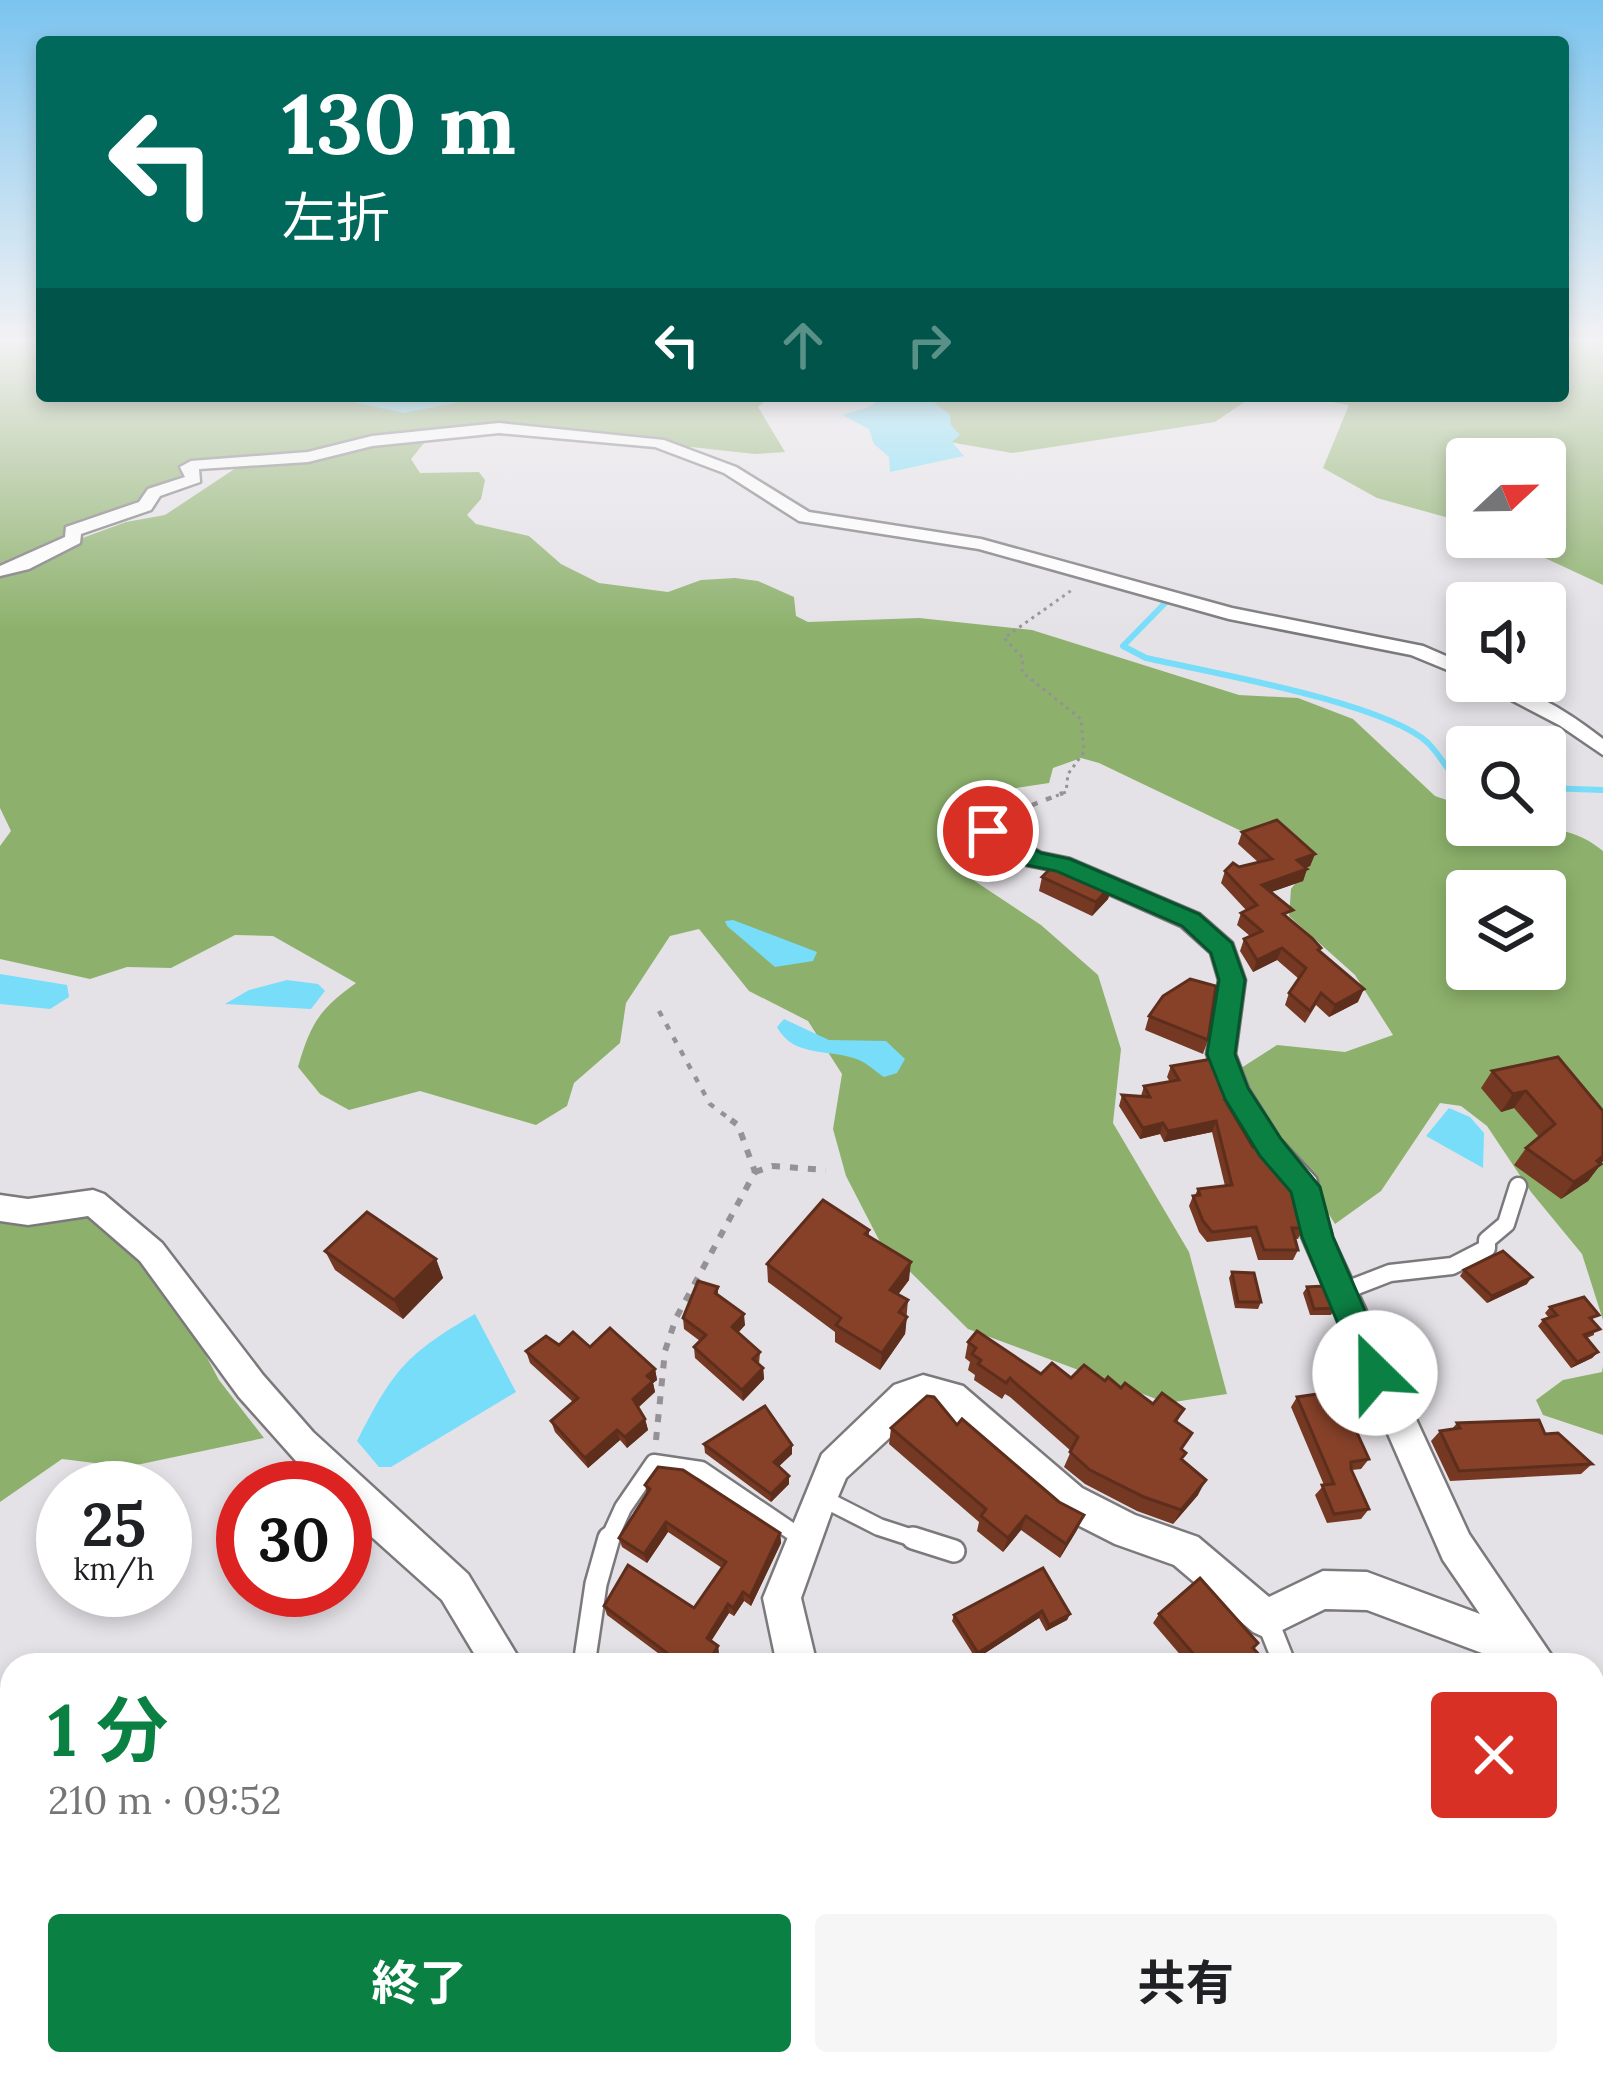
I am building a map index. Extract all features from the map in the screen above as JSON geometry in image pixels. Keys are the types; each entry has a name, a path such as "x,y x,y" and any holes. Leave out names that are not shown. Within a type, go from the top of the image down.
{"street":[{"path":"0,571 33,565 53,547 74,539 72,531 145,506 154,493 186,484 194,478 188,467 308,457 397,437"},
{"path":"593,437 658,443 734,472 784,510 896,534 1008,549 1228,614 1416,650 1446,664"},
{"path":"1528,702 1566,721 1603,749"},
{"path":"988,831 1035,860 1062,864 1190,920 1222,949 1232,980 1221,1054 1235,1091 1270,1147 1305,1187 1317,1237 1456,1547 1529,1653"},
{"path":"0,1208 28,1212 93,1203 133,1236 197,1309 251,1386 301,1444 454,1586 496,1653"},
{"path":"794,1653 782,1598 835,1466 906,1396 923,1391 951,1397 1070,1501 1128,1531 1185,1550 1266,1619 1323,1590 1367,1591 1520,1653"}],"lane":[{"path":"1341,1292 1390,1273 1452,1266 1486,1248 1487,1240 1506,1224 1518,1186"},
{"path":"585,1653 591,1594 610,1538 627,1492 653,1463 701,1470 803,1539"},
{"path":"820,1497 879,1528 954,1552"},
{"path":"1266,1619 1280,1653"}],"path":[{"path":"988,831 1008,813 1066,792 1068,774 1084,752 1081,719 1033,685 1022,672 1023,658 1004,638 1092,577"},
{"path":"659,1011 710,1103 737,1125 755,1172"},
{"path":"653,1463 665,1351 676,1318 755,1172 772,1166 826,1170"}],"green space":[{"path":"0,437 435,437 207,461 142,505 0,569"},
{"path":"429,437 411,459 420,473 479,472 485,480 481,499 467,515 476,524 529,536 561,564 599,583 668,592 701,580 758,581 794,597 796,616 808,622 919,618 1032,630 1239,695 1298,698 1353,719 1435,796 1446,800 1446,846 1566,846 1566,832 1589,841 1603,851 1603,1320 1582,1254 1531,1192 1487,1126 1461,1106 1440,1103 1381,1191 1335,1224 1238,1070 1277,1045 1345,1052 1393,1035 1355,975 1289,916 1291,889 1310,864 1081,758 1053,768 1049,783 962,796 940,837 952,866 1041,925 1098,975 1121,1049 1113,1123 1189,1252 1227,1394 1167,1403 968,1329 880,1242 846,1176 833,1129 842,1074 808,1021 749,991 699,929 670,936 626,1003 620,1043 574,1083 567,1106 536,1125 420,1091 349,1110 320,1094 298,1067 318,1018 356,983 273,936 235,935 171,968 127,967 90,979 0,959 0,846 11,831 0,808 0,572 35,566 77,540 126,522 165,515 245,462"},
{"path":"597,437 776,437 785,452 755,454"},
{"path":"937,437 1118,437 1012,453"},
{"path":"1336,437 1603,437 1603,585 1545,558 1566,558 1566,438 1446,438 1446,517 1377,498 1323,468"},
{"path":"0,1216 94,1216 186,1318 219,1380 264,1438 155,1461 36,1461 36,1477 0,1502"},
{"path":"1603,1366 1603,1435 1543,1415 1536,1400 1563,1380 1602,1372"}],"water":[{"path":"872,437 958,437 952,442 964,456 890,472 889,457"},
{"path":"725,921 817,952 813,961 775,967 727,926"},
{"path":"0,974 67,985 69,997 50,1009 0,1004"},
{"path":"287,980 318,984 325,991 311,1009 225,1004 249,990"},
{"path":"784,1019 829,1040 886,1041 905,1059 897,1073 884,1077 848,1056 793,1044 777,1027"},
{"path":"1449,1108 1470,1117 1484,1133 1483,1168 1426,1136"},
{"path":"475,1314 516,1392 391,1467 379,1467 357,1441 381,1397 417,1353"}],"building":[{"path":"1277,820 1315,854 1297,860 1307,869 1262,885 1293,910 1283,914 1312,938 1318,950 1364,989 1335,1005 1321,993 1310,1011 1289,993 1306,968 1282,948 1257,960 1244,939 1262,931 1241,913 1257,905 1225,871 1233,863 1239,867 1272,859 1242,832"},
{"path":"1058,861 1112,885 1096,902 1042,877"},
{"path":"1190,979 1216,986 1208,1040 1149,1016 1163,996"},
{"path":"1558,1057 1603,1111 1603,1156 1597,1161 1601,1164 1574,1182 1526,1148 1555,1124 1526,1091 1513,1094 1492,1071"},
{"path":"1212,1059 1230,1099 1225,1100 1253,1147 1260,1145 1292,1184 1303,1228 1292,1228 1298,1250 1264,1250 1256,1227 1212,1232 1193,1196 1200,1195 1198,1189 1232,1185 1216,1121 1168,1131 1163,1123 1143,1128 1122,1095 1150,1097 1144,1086 1179,1080 1171,1066"},
{"path":"823,1200 869,1230 865,1234 911,1262 890,1290 908,1300 899,1312 907,1317 882,1353 836,1325 841,1318 767,1264"},
{"path":"367,1212 436,1259 394,1300 325,1251"},
{"path":"1503,1251 1532,1277 1492,1296 1464,1270"},
{"path":"1232,1272 1254,1273 1261,1302 1238,1302"},
{"path":"698,1281 718,1287 715,1293 744,1314 732,1327 760,1352 753,1359 763,1368 742,1390 694,1347 706,1335 683,1318"},
{"path":"1325,1286 1335,1308 1314,1309 1307,1287"},
{"path":"1584,1297 1599,1315 1590,1318 1600,1329 1584,1335 1598,1352 1577,1362 1543,1320 1557,1315 1550,1307"},
{"path":"610,1328 655,1369 647,1376 653,1381 633,1399 645,1419 625,1437 617,1430 585,1458 551,1421 578,1398 526,1351 546,1336 559,1345 573,1332 590,1347"},
{"path":"977,1331 1041,1374 1052,1363 1071,1378 1084,1365 1105,1381 1108,1377 1121,1388 1125,1383 1153,1404 1162,1393 1184,1409 1175,1421 1192,1433 1181,1449 1186,1453 1181,1459 1206,1480 1181,1510 1090,1470 1070,1452 1078,1437 1010,1378 1006,1383 978,1364 981,1360 972,1354 976,1348 968,1342"},
{"path":"1338,1391 1369,1459 1351,1462 1351,1469 1369,1509 1334,1514 1322,1485 1334,1484 1297,1397"},
{"path":"927,1396 934,1397 957,1425 962,1419 1059,1502 1084,1515 1066,1544 1026,1516 1008,1538 981,1516 986,1509 891,1428"},
{"path":"765,1406 792,1445 774,1462 789,1476 771,1494 704,1444"},
{"path":"1539,1420 1545,1434 1558,1433 1592,1464 1459,1471 1440,1431 1460,1428 1457,1423"},
{"path":"658,1467 683,1470 780,1533 750,1597 743,1592 733,1608 728,1604 707,1638 718,1646 714,1653 667,1653 604,1606 628,1565 694,1608 726,1562 666,1522 644,1554 619,1538 650,1489 645,1485"},
{"path":"1043,1568 1070,1614 1049,1625 1042,1611 978,1653 954,1615"},
{"path":"1200,1578 1258,1643 1253,1648 1258,1653 1193,1653 1159,1614"}],"waterway":[{"path":"1158,598 1167,601 1123,646 1146,658 1294,691 1375,715 1428,743 1446,766"},
{"path":"1549,702 1554,710"},
{"path":"1566,789 1603,790"}],"route":[{"path":"988,831 1035,860 1062,864 1190,920 1222,949 1232,980 1221,1054 1235,1091 1270,1147 1305,1187 1317,1237 1375,1373"}]}
